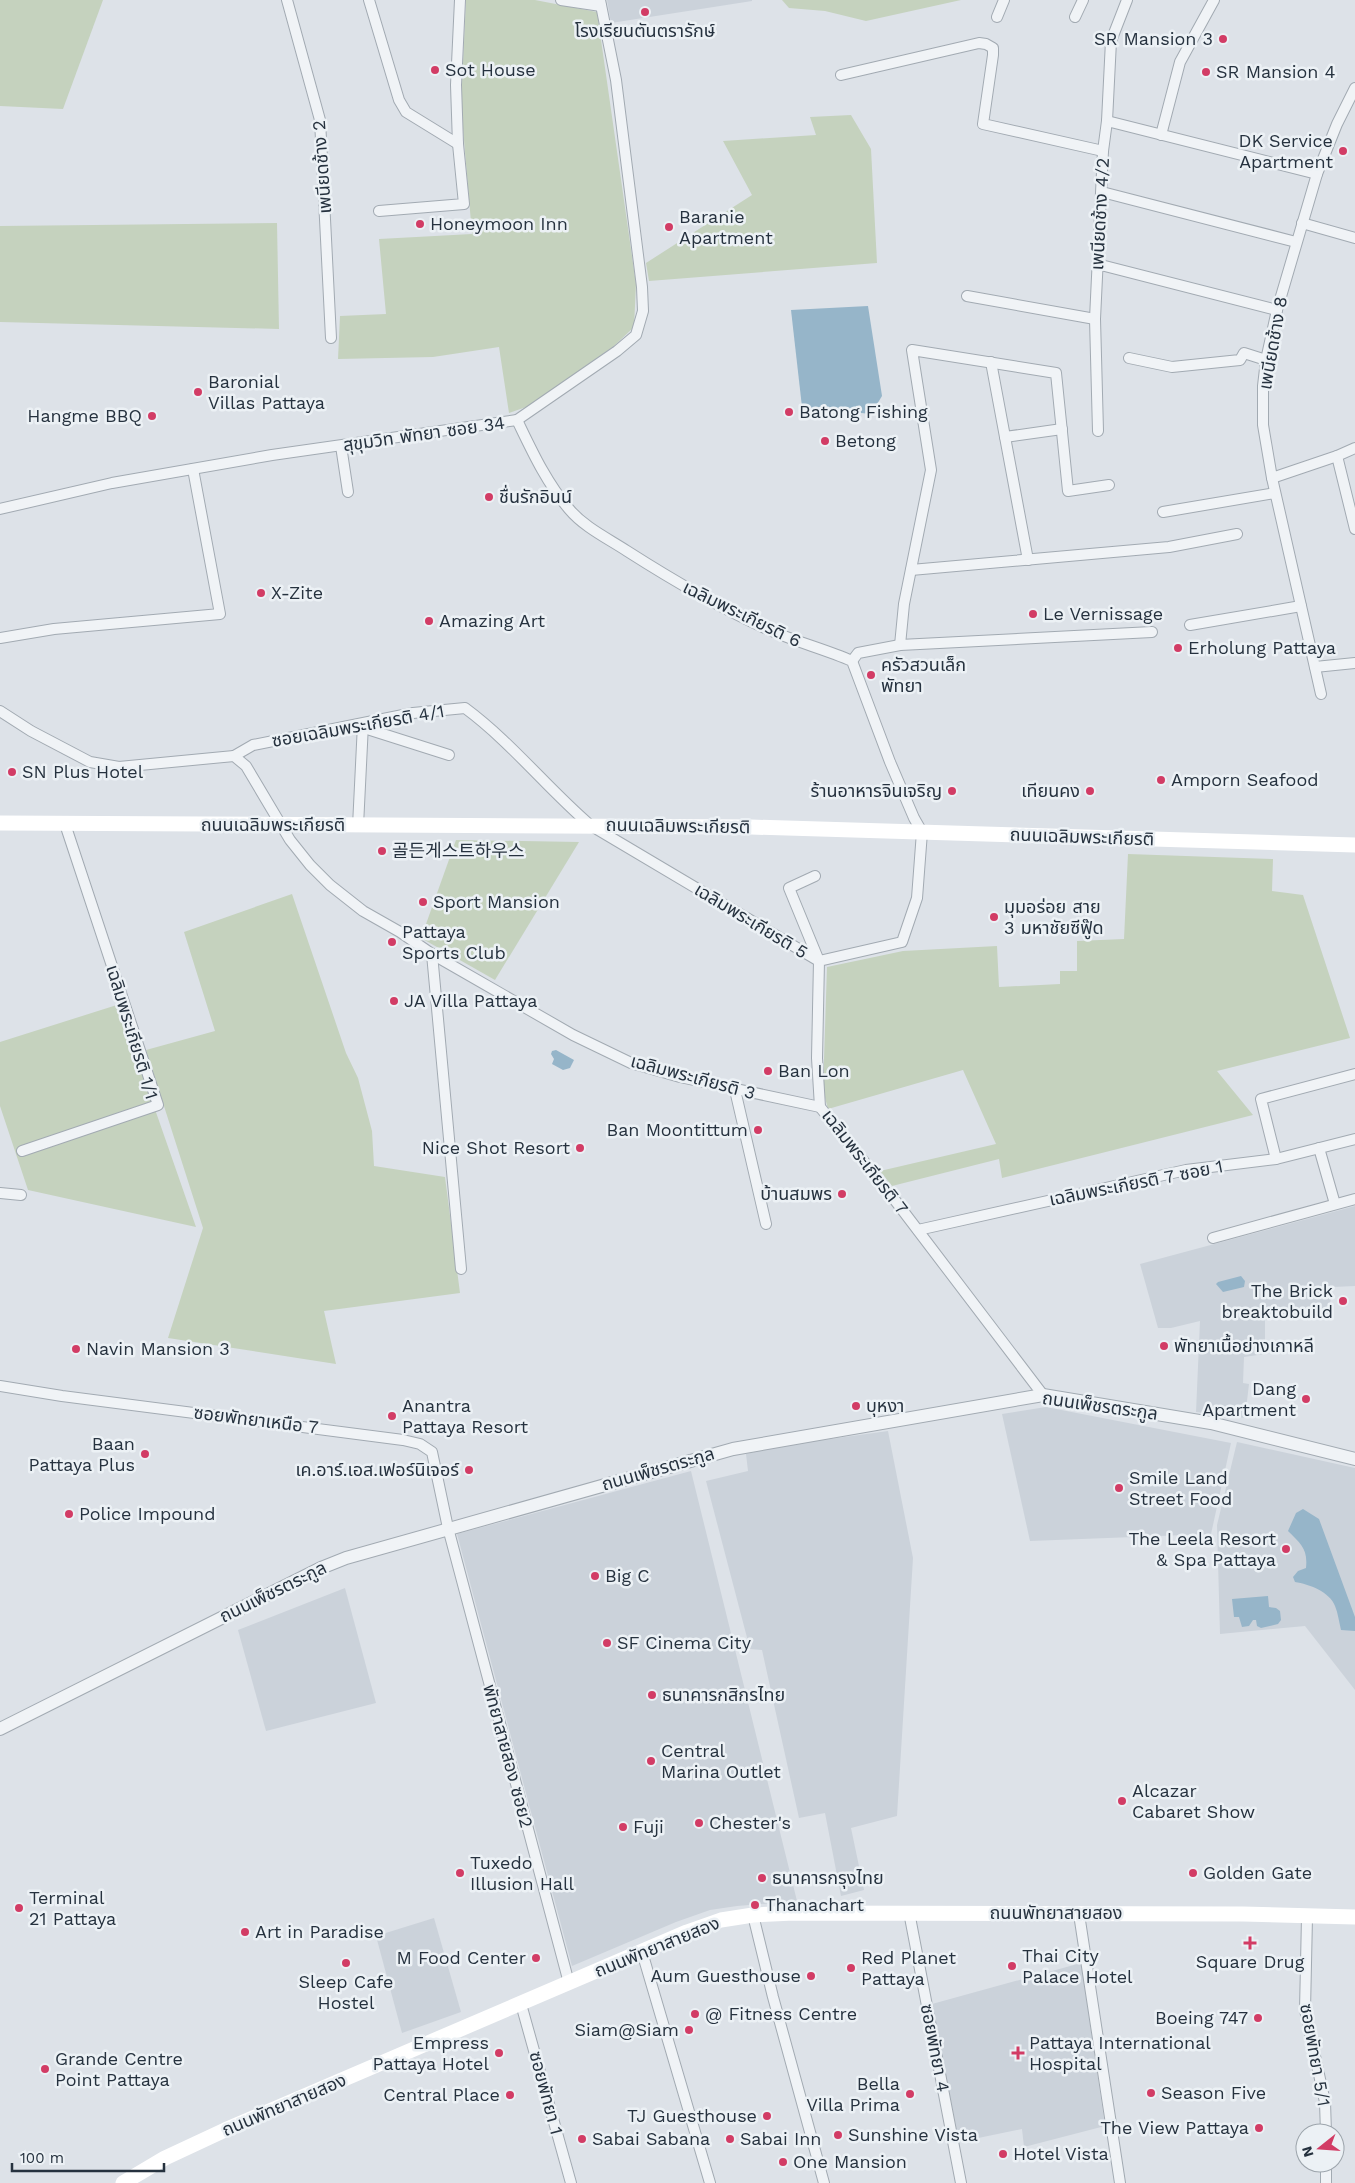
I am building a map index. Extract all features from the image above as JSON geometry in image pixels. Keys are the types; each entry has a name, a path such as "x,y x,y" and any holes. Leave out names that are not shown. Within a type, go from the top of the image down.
{"main road":[{"name":"ถนนเฉลิมพระเกียรติ","path":"0,824 751,827 1355,845"},
{"name":"ถนนพัทยาสายสอง","path":"123,2183 165,2158 225,2130 687,1932 721,1920 753,1915 909,1912 1243,1914 1355,1917"}],"street":[{"name":"เพนียดช้าง 2","path":"287,0 320,120 331,338"},
{"path":"369,0 398,100 406,112 458,144"},
{"path":"379,211 464,204 458,144 456,85 460,0"},
{"path":"561,0 601,3"},
{"path":"997,17 1004,0"},
{"path":"1075,18 1083,0"},
{"name":"เพนียดช้าง 4/2","path":"1098,431 1095,319 1103,151 1107,121 1111,41 1127,0"},
{"path":"1161,135 1180,62 1214,0"},
{"name":"สุขุมวิท พัทยา ซอย 34","path":"0,509 112,483 193,468 517,420 636,336 641,324 643,311 642,287 616,80 601,3"},
{"path":"841,75 979,43 986,44 993,48 983,124 1103,151"},
{"name":"เพนียดช้าง 8","path":"1321,694 1272,478 1263,425 1263,386 1266,360 1277,310 1296,242 1317,174 1337,124 1355,88"},
{"path":"1107,121 1317,174"},
{"path":"1102,192 1296,242"},
{"path":"1302,223 1355,238"},
{"path":"1097,264 1277,310"},
{"path":"967,296 1095,319"},
{"path":"900,645 904,604 931,470 912,350 1056,373 1068,491 1109,486"},
{"path":"1128,358 1172,367 1240,360 1244,353 1266,360"},
{"path":"991,362 1028,560"},
{"name":"เฉลิมพระเกียรติ 6","path":"517,420 544,476 569,510 587,525 663,575 739,616 810,646 835,653 852,661"},
{"path":"1005,437 1062,429"},
{"path":"341,446 348,492"},
{"path":"1272,478 1355,448"},
{"path":"1337,456 1355,529"},
{"path":"0,638 54,630 220,614 193,468"},
{"path":"1163,512 1275,493"},
{"path":"912,570 1169,547 1237,534"},
{"path":"1190,625 1301,606"},
{"path":"819,962 902,942 916,898 922,832 890,762 852,661 858,653 900,645 1152,632"},
{"path":"1315,666 1355,663"},
{"name":"ซอยเฉลิมพระเกียรติ 4/1","path":"234,756 253,745 363,726 414,713 465,708 485,723 565,803 590,825"},
{"path":"0,711 54,744 90,762 119,766 234,756"},
{"path":"358,826 363,726 449,755"},
{"name":"เฉลิมพระเกียรติ 3","path":"234,756 246,766 290,840 330,885 363,911 400,932 432,954 573,1035 631,1063 736,1090 820,1106"},
{"name":"เฉลิมพระเกียรติ 1/1","path":"22,1151 158,1105 65,824"},
{"name":"เฉลิมพระเกียรติ 5","path":"590,825 819,962"},
{"name":"เฉลิมพระเกียรติ 5","path":"815,876 789,888 819,962"},
{"path":"432,954 461,1269"},
{"name":"เฉลิมพระเกียรติ 7","path":"819,962 817,1058 820,1106 918,1230 1043,1395"},
{"path":"1276,1159 1261,1099 1355,1074"},
{"path":"736,1090 766,1224"},
{"name":"เฉลิมพระเกียรติ 7 ซอย 1","path":"918,1230 1186,1170 1276,1159 1355,1139"},
{"path":"1319,1148 1336,1204"},
{"path":"0,1192 21,1196"},
{"path":"1213,1238 1355,1199"},
{"name":"ซอยพัทยาเหนือ 7","path":"0,1386 62,1396 362,1434 420,1444 432,1452 448,1528"},
{"name":"ถนนเพ็ชรตระกูล","path":"0,1729 321,1568 346,1558 733,1449 1043,1395 1211,1423 1355,1459"},
{"name":"พัทยาสายสอง ซอย2","path":"448,1528 569,1983"},
{"name":"ซอยพัทยา 4","path":"909,1912 961,2183"},
{"path":"1079,1914 1120,2183"},
{"path":"753,1915 773,1997 824,2183"},
{"name":"ซอยพัทยา 5/1","path":"1307,1917 1305,2010 1325,2102 1326,2123"},
{"path":"642,1952 710,2183"},
{"name":"ซอยพัทยา 1","path":"521,2004 571,2183"}],"shaded area":[{"name":"โรงเรียนตันตรารักษ์","path":"607,0 752,0 752,1 611,23"},
{"path":"1355,1206 1355,1286 1333,1287 1328,1315 1265,1320 1265,1354 1244,1357 1243,1383 1249,1384 1245,1418 1196,1412 1200,1321 1171,1328 1158,1328 1140,1264"},
{"name":"Smile Land Street Food","path":"1046,1407 1231,1443 1211,1534 1030,1541 1002,1414"},
{"path":"888,1431 913,1558 897,1816 851,1828 864,1890 841,1896 825,1813 799,1818 762,1650 750,1649 706,1481 748,1471 746,1454 780,1446"},
{"name":"The Leela Resort & Spa Pattaya","path":"1237,1442 1355,1468 1355,1690 1305,1626 1220,1634 1217,1525"},
{"path":"691,1471 797,1901 710,1910 676,1922 572,1966 457,1534"},
{"path":"345,1588 376,1703 266,1731 238,1630"},
{"path":"434,1918 461,2012 402,2033 376,1936"},
{"name":"Pattaya International Hospital","path":"1081,1963 1105,2126 1024,2147 1022,2129 959,2142 932,2004"}],"green space":[{"path":"0,0 103,0 63,109 0,106"},
{"path":"466,0 535,0 597,12 636,284 634,327 614,346 529,406 509,413 499,347 433,357 338,359 340,316 386,314 379,239 472,234 461,105"},
{"path":"782,0 961,0 866,21 825,11 789,8"},
{"path":"851,115 871,149 877,263 649,281 646,263 752,195 723,141 816,135 810,117"},
{"path":"277,223 279,329 0,322 0,226"},
{"path":"456,840 579,842 495,980 421,938"},
{"path":"1128,854 1273,859 1272,891 1303,895 1350,1038 1217,1071 1253,1115 1002,1178 999,1159 892,1186 880,1171 996,1144 963,1070 828,1109 823,1090 827,967 903,951 997,946 999,987 1060,984 1060,971 1077,971 1077,941 1124,939"},
{"path":"292,894 346,1053 358,1078 372,1131 374,1166 445,1177 460,1293 324,1311 336,1364 168,1338 203,1228 146,1050 215,1031 184,932"},
{"path":"120,1004 196,1227 28,1190 0,1106 0,1042"}],"water":[{"path":"868,306 882,396 871,414 802,407 791,310"},
{"path":"556,1050 574,1060 570,1068 563,1070 552,1064 554,1059 551,1054 552,1051"},
{"path":"1241,1276 1245,1281 1244,1287 1223,1292 1216,1284 1218,1282"},
{"path":"1303,1509 1319,1519 1355,1617 1355,1631 1341,1630 1336,1609 1329,1597 1312,1587 1295,1582 1293,1577 1298,1571 1306,1568 1306,1556 1300,1543 1288,1531 1296,1513"},
{"path":"1268,1596 1269,1607 1280,1611 1281,1620 1278,1624 1261,1628 1257,1626 1256,1620 1253,1620 1249,1626 1242,1627 1239,1617 1234,1617 1232,1599"}],"place":[{"name":"โรงเรียนตันตรารักษ์","path":"645,12"},
{"name":"SR Mansion 3","path":"1223,39"},
{"name":"Sot House","path":"435,70"},
{"name":"SR Mansion 4","path":"1206,72"},
{"name":"DK Service Apartment","path":"1343,151"},
{"name":"Honeymoon Inn","path":"420,224"},
{"name":"Baranie Apartment","path":"669,227"},
{"name":"Baronial Villas Pattaya","path":"198,392"},
{"name":"Batong Fishing","path":"789,412"},
{"name":"Hangme BBQ","path":"152,416"},
{"name":"Betong","path":"825,441"},
{"name":"ชื่นรักอินน์","path":"489,497"},
{"name":"X-Zite","path":"261,593"},
{"name":"Le Vernissage","path":"1033,614"},
{"name":"Amazing Art","path":"429,621"},
{"name":"Erholung Pattaya","path":"1178,648"},
{"name":"ครัวสวนเล็ก พัทยา","path":"871,675"},
{"name":"SN Plus Hotel","path":"12,772"},
{"name":"Amporn Seafood","path":"1161,780"},
{"name":"ร้านอาหารจินเจริญ","path":"952,791"},
{"name":"เทียนคง","path":"1090,791"},
{"name":"골든게스트하우스","path":"382,851"},
{"name":"Sport Mansion","path":"423,902"},
{"name":"มุมอร่อย สาย 3 มหาชัยซีฟู๊ด","path":"994,917"},
{"name":"Pattaya Sports Club","path":"392,942"},
{"name":"JA Villa Pattaya","path":"394,1001"},
{"name":"Ban Lon","path":"768,1071"},
{"name":"Ban Moontittum","path":"758,1130"},
{"name":"Nice Shot Resort","path":"580,1148"},
{"name":"บ้านสมพร","path":"842,1194"},
{"name":"The Brick breaktobuild","path":"1343,1301"},
{"name":"พัทยาเนื้อย่างเกาหลี","path":"1164,1346"},
{"name":"Navin Mansion 3","path":"76,1349"},
{"name":"Dang Apartment","path":"1306,1399"},
{"name":"บุหงา","path":"856,1406"},
{"name":"Anantra Pattaya Resort","path":"392,1416"},
{"name":"Baan Pattaya Plus","path":"145,1454"},
{"name":"เค.อาร์.เอส.เฟอร์นิเจอร์","path":"469,1470"},
{"name":"Smile Land Street Food","path":"1119,1488"},
{"name":"Police Impound","path":"69,1514"},
{"name":"The Leela Resort & Spa Pattaya","path":"1286,1549"},
{"name":"Big C","path":"595,1576"},
{"name":"SF Cinema City","path":"607,1643"},
{"name":"ธนาคารกสิกรไทย","path":"652,1695"},
{"name":"Central Marina Outlet","path":"651,1761"},
{"name":"Alcazar Cabaret Show","path":"1122,1801"},
{"name":"Chester's","path":"699,1823"},
{"name":"Fuji","path":"623,1827"},
{"name":"Tuxedo Illusion Hall","path":"460,1873"},
{"name":"Golden Gate","path":"1193,1873"},
{"name":"ธนาคารกรุงไทย","path":"762,1878"},
{"name":"Thanachart","path":"755,1905"},
{"name":"Terminal 21 Pattaya","path":"19,1908"},
{"name":"Art in Paradise","path":"245,1932"},
{"name":"Square Drug","path":"1250,1943"},
{"name":"M Food Center","path":"536,1958"},
{"name":"Sleep Cafe Hostel","path":"346,1963"},
{"name":"Thai City Palace Hotel","path":"1012,1966"},
{"name":"Red Planet Pattaya","path":"851,1968"},
{"name":"Aum Guesthouse","path":"811,1976"},
{"name":"@ Fitness Centre","path":"695,2014"},
{"name":"Boeing 747","path":"1258,2018"},
{"name":"Siam@Siam","path":"689,2030"},
{"name":"Empress Pattaya Hotel","path":"499,2053"},
{"name":"Pattaya International Hospital","path":"1018,2053"},
{"name":"Grande Centre Point Pattaya","path":"45,2069"},
{"name":"Season Five","path":"1151,2093"},
{"name":"Bella Villa Prima","path":"910,2094"},
{"name":"Central Place","path":"510,2095"},
{"name":"TJ Guesthouse","path":"767,2116"},
{"name":"The View Pattaya","path":"1259,2128"},
{"name":"Sunshine Vista","path":"838,2135"},
{"name":"Sabai Sabana","path":"582,2139"},
{"name":"Sabai Inn","path":"730,2139"},
{"name":"Hotel Vista","path":"1003,2154"},
{"name":"One Mansion","path":"783,2162"}]}
